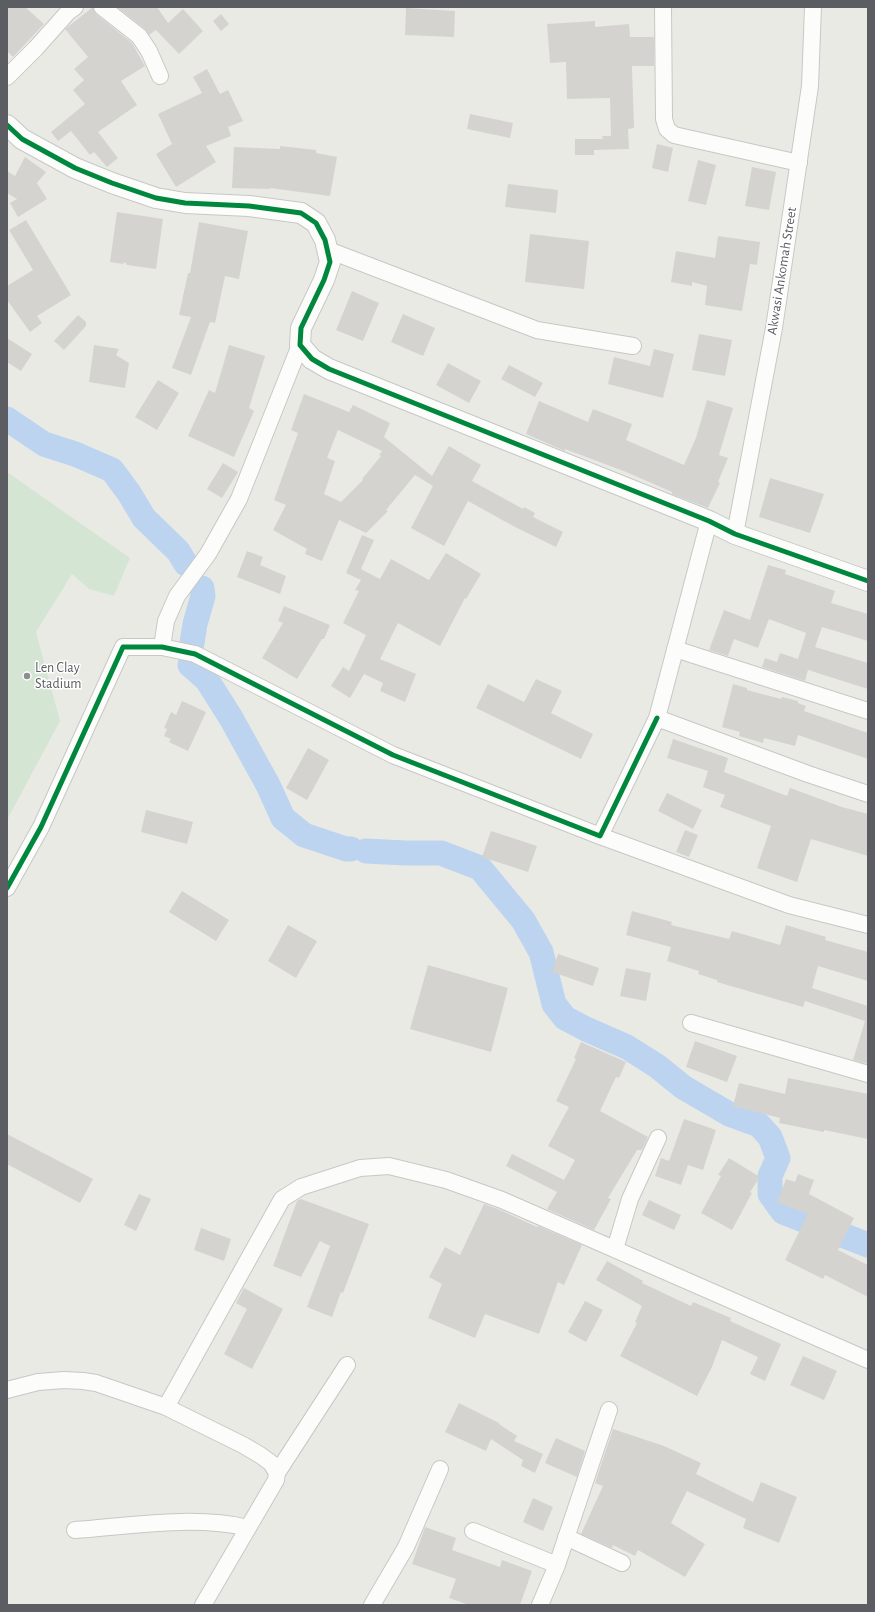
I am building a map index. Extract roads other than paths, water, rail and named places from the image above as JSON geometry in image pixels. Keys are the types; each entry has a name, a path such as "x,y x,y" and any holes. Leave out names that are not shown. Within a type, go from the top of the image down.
{"street":[{"path":"7,77 75,7"},
{"path":"102,7 139,36 149,51 160,76"},
{"path":"663,7 664,119 667,129 674,135 799,163"},
{"name":"Akwasi Ankomah Street","path":"735,534 774,328 799,163 810,86 813,7"},
{"path":"7,125 22,139 75,168 112,183 156,198 185,203 249,206 300,213 316,223 325,240 328,250 330,262 324,280 301,328 300,345 239,499 208,554 176,596 166,621 162,647"},
{"path":"328,250 537,330 633,346"},
{"path":"300,345 312,359 329,369 709,521 735,534 868,581"},
{"path":"600,836 657,718 709,521"},
{"path":"7,888 41,826 123,647 162,647 195,654 393,755 600,836 789,905 868,925"},
{"path":"675,649 868,711"},
{"path":"657,718 808,774 868,794"},
{"path":"692,1023 868,1074"},
{"path":"615,1249 630,1199 658,1138"},
{"path":"166,1407 282,1199 301,1187 360,1168 389,1166 446,1180 502,1200 868,1360"},
{"path":"203,1605 269,1494 276,1480 277,1473 347,1365"},
{"path":"7,1390 38,1382 64,1380 96,1383 166,1407 260,1454 271,1463 277,1473"},
{"path":"540,1605 566,1537 609,1410"},
{"path":"372,1605 406,1547 440,1469"},
{"path":"75,1530 181,1522 234,1524 248,1528"},
{"path":"473,1532 556,1565"},
{"path":"566,1537 622,1563"}],"waterway":[{"path":"7,419 44,444 75,454 112,470 129,493 144,518 178,551 186,564"},
{"path":"192,643 195,624 203,596 202,588"},
{"path":"190,665 207,680 231,718 268,785 283,818 304,835 346,849 351,849"},
{"path":"366,851 441,853 480,868 523,920 541,952 554,1004 565,1018 627,1047 657,1066 683,1087 729,1114 759,1125 770,1137 778,1158 770,1176 770,1194 783,1212 868,1245"}],"place":[{"name":"Len Clay Stadium","path":"27,676"}]}
